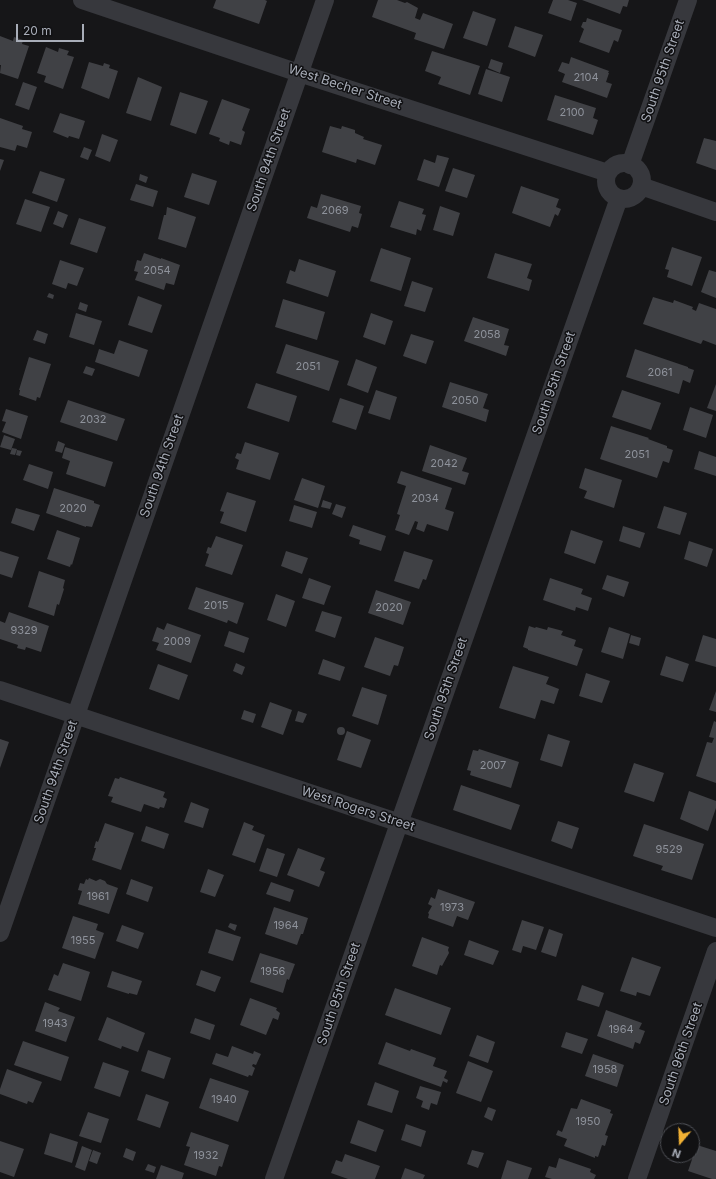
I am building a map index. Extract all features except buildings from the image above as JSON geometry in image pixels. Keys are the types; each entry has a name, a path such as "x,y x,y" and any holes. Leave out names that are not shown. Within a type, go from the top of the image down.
{"street":[{"name":"West Becher Street","path":"82,0 608,174"},
{"name":"South 94th Street","path":"0,933 325,0"},
{"name":"South 95th Street","path":"630,165 688,0"},
{"path":"622,163 630,165 637,169 641,174 642,180 641,186 635,196 629,198 619,198 612,195 606,185 608,174 616,165 622,163"},
{"path":"641,186 716,212"},
{"name":"South 95th Street","path":"274,1179 619,198"},
{"name":"West Rogers Street","path":"0,690 716,928"},
{"name":"South 96th Street","path":"637,1179 716,951"}]}
